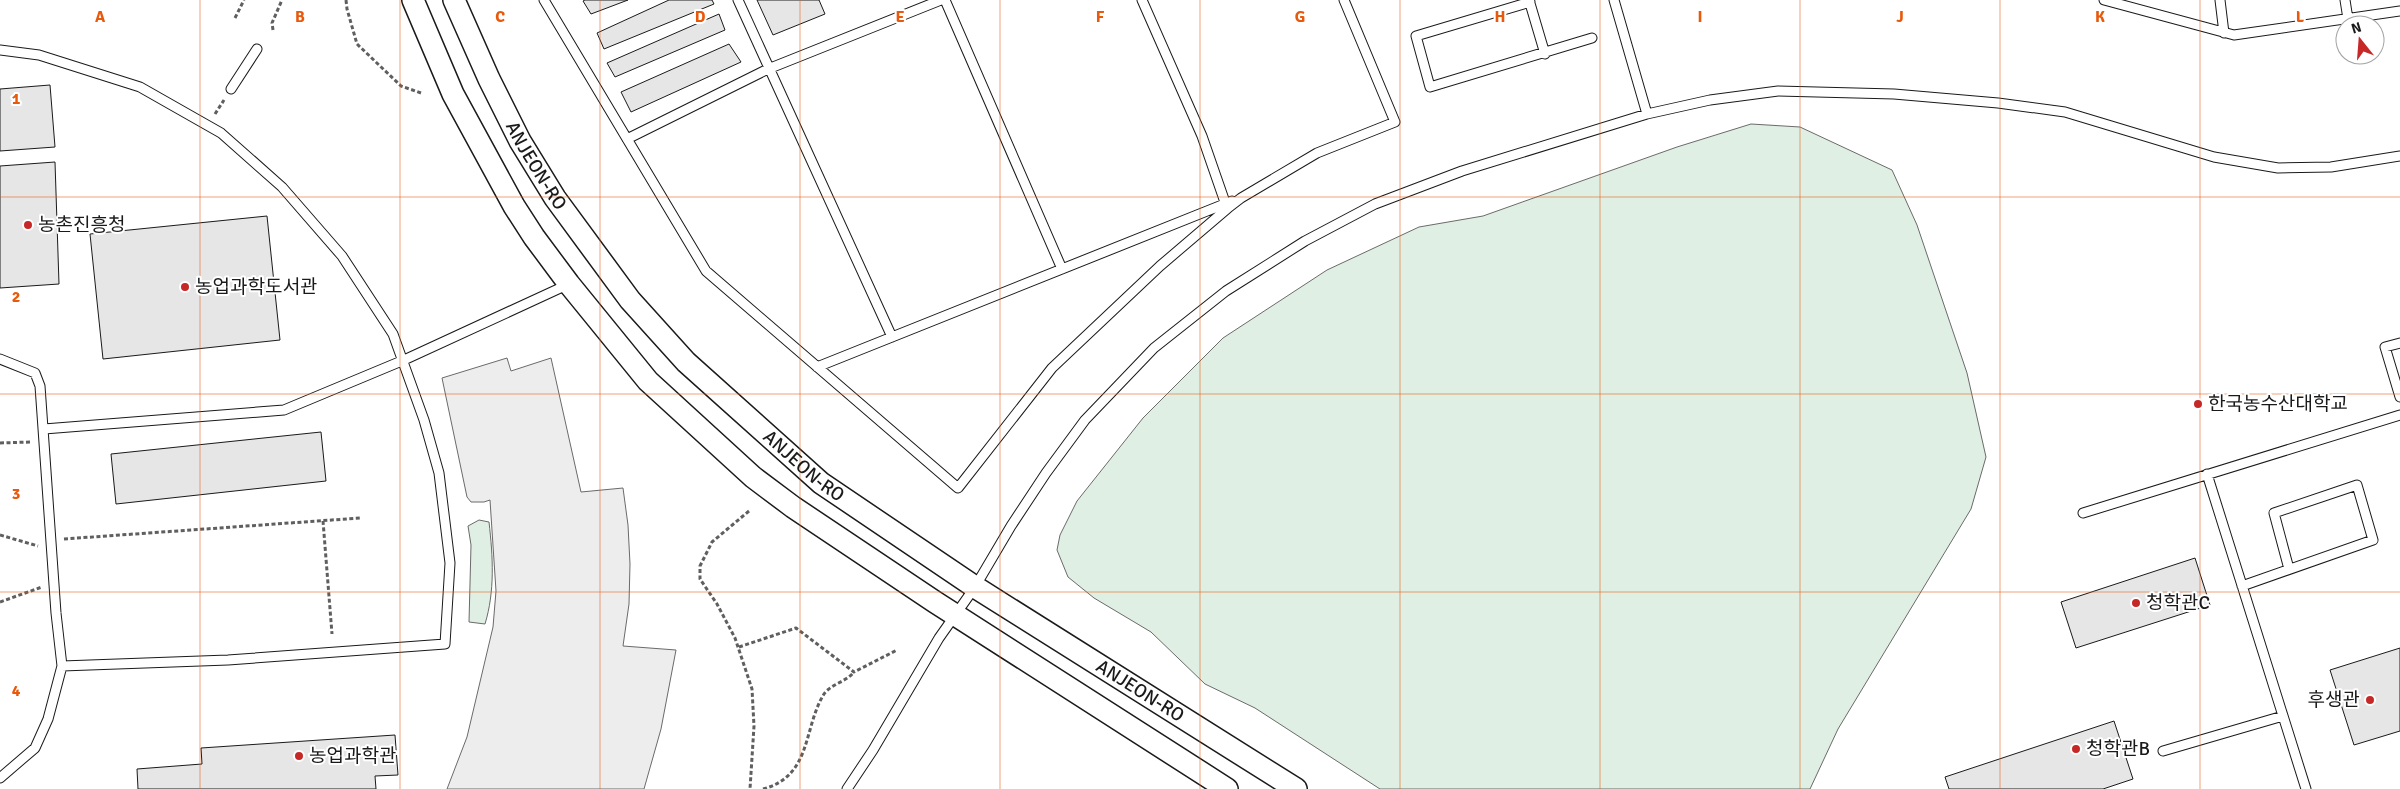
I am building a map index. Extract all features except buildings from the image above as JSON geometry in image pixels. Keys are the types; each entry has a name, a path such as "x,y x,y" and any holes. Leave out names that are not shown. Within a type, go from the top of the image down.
{"street":[{"name":"ANJEON-RO","path":"413,0 453,94 514,206 534,237 569,284 648,381 753,477 848,545 1227,789"},
{"name":"ANJEON-RO","path":"454,0 489,79 520,141 555,198 630,300 686,362 821,483 975,587 1296,789"}],"lane":[{"path":"544,0 706,271 958,488 1052,368 1227,206"},
{"path":"738,0 892,337"},
{"path":"627,139 768,69 943,0 1062,269"},
{"path":"1142,0 1202,136 1227,206"},
{"path":"817,367 1062,269 1227,206 1317,153 1395,122 1344,0"},
{"path":"1614,0 1647,114"},
{"path":"2104,0 2234,35 2335,20"},
{"path":"2220,0 2224,33"},
{"path":"2345,0 2348,15"},
{"path":"1545,54 1530,1 1416,36 1430,87 1545,54 1592,38"},
{"path":"2370,15 2400,11"},
{"path":"231,89 257,49"},
{"path":"0,50 39,55 140,87 221,133 282,187 342,256 393,334 404,360 438,472 450,563 445,644 228,660 62,666"},
{"path":"847,789 873,750 939,638 975,587 1041,481 1086,420 1154,348 1226,292 1305,241 1375,204 1462,171 1647,114 1710,100 1778,91 1894,94 1998,103 2065,112 2214,156 2278,168 2331,166 2400,156"},
{"path":"44,429 284,410 404,360 569,284"},
{"path":"2400,342 2385,347 2400,397"},
{"path":"0,359 34,373 40,386 56,613 62,666 48,719 35,748 0,778"},
{"path":"2083,513 2400,415"},
{"path":"2207,474 2306,789"},
{"path":"2242,586 2373,540 2357,485 2274,513 2289,569"},
{"path":"2163,751 2283,716"}],"path":[{"path":"235,18 244,0"},
{"path":"273,30 272,23 282,0"},
{"path":"346,0 357,44 401,86 421,93"},
{"path":"214,115 225,98"},
{"path":"0,443 31,442"},
{"path":"749,511 712,542 700,566 700,579 718,604 739,647 752,689 754,726 750,789"},
{"path":"61,539 360,518"},
{"path":"323,521 332,634"},
{"path":"0,535 39,546"},
{"path":"0,602 42,587"},
{"path":"739,647 796,628 854,672"},
{"path":"763,789 770,787 789,774 802,758 817,707 826,691 848,679 854,672 897,650"}],"green space":[{"path":"1751,124 1800,127 1892,170 1917,225 1967,373 1986,457 1971,509 1838,729 1810,789 1380,789 1255,708 1205,684 1151,632 1094,598 1068,577 1057,550 1060,535 1077,501 1143,418 1223,338 1327,270 1419,227 1483,216 1677,147"},
{"path":"479,520 489,522 491,548 492,586 485,624 469,622 471,545 468,526"}],"shaded area":[{"path":"507,358 511,371 551,358 581,492 623,488 628,525 630,564 629,604 623,646 676,650 661,729 644,789 447,789 467,737 493,627 496,591 490,500 471,502 467,497 442,378"}],"place":[{"name":"농촌진흥청","path":"28,225"},
{"name":"농업과학도서관","path":"185,287"},
{"name":"한국농수산대학교","path":"2198,404"},
{"name":"청학관C","path":"2136,603"},
{"name":"후생관","path":"2370,700"},
{"name":"청학관B","path":"2076,749"},
{"name":"농업과학관","path":"299,756"}]}
